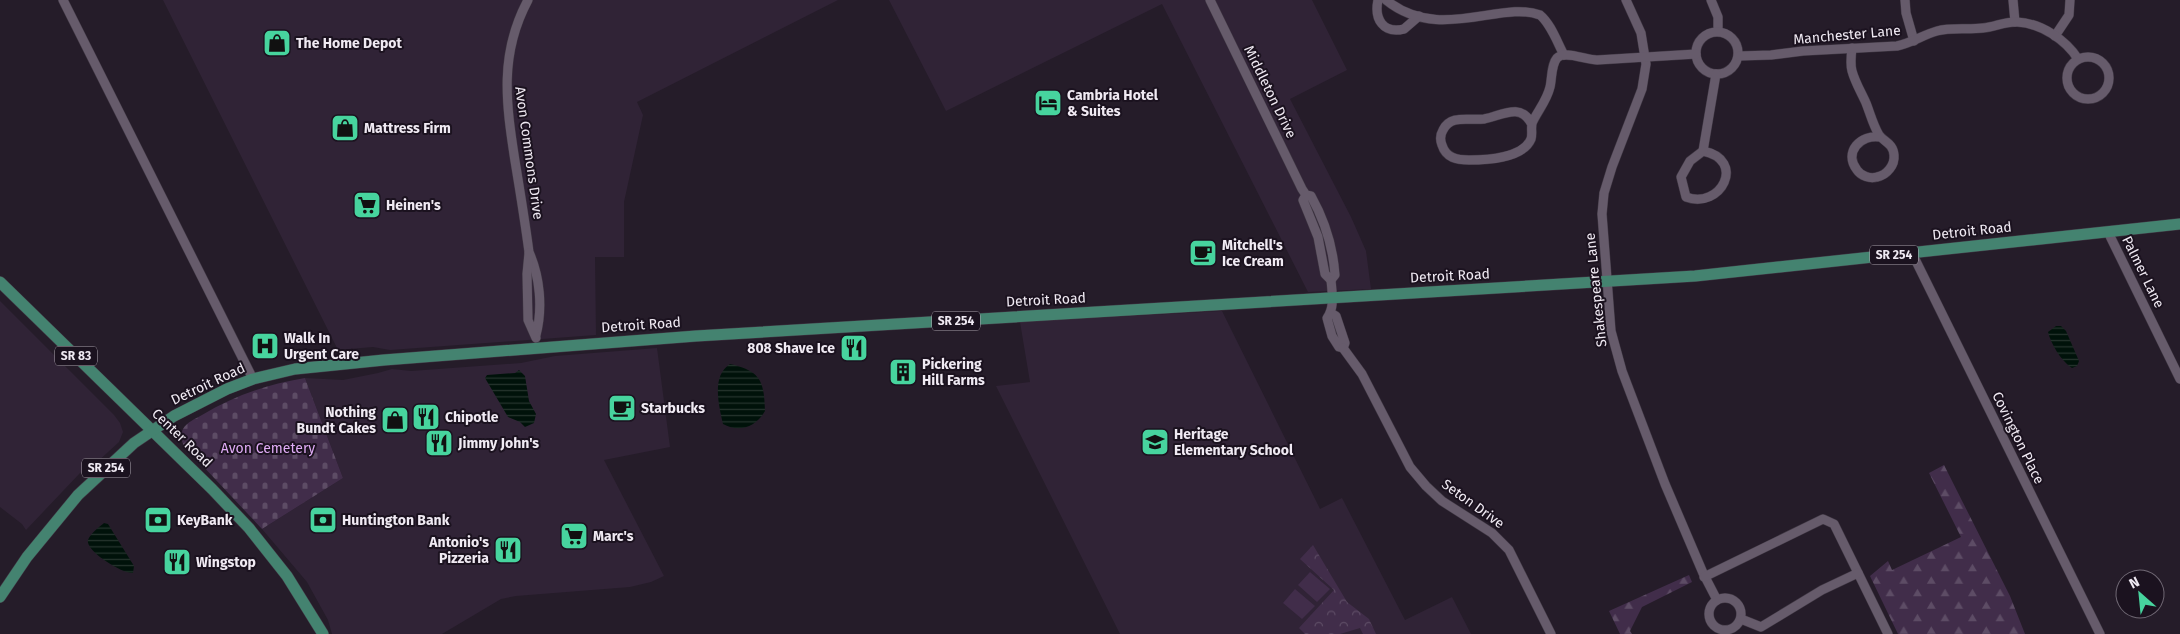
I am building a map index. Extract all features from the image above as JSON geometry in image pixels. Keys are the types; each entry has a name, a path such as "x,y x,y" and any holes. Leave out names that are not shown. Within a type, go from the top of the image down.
{"main road":[{"name":"Detroit Road","path":"0,597 27,557 78,495 134,443 195,404 253,379 284,371 325,365 696,336 1696,276 2180,224"},
{"name":"Center Road","path":"0,282 212,488 249,528 287,576 323,634"}],"street":[{"path":"63,0 253,379"},
{"name":"Avon Commons Drive","path":"528,0 516,26 509,51 506,92 530,252 537,272 540,320 536,335 538,348"},
{"name":"Middleton Drive","path":"1210,0 1306,195 1303,200 1318,237 1325,274 1331,280 1332,298"},
{"path":"1378,0 1377,17 1381,23 1390,29 1404,29 1419,16"},
{"path":"1386,0 1397,8 1419,16 1446,16 1532,5 1546,21 1564,55"},
{"name":"Shakespeare Lane","path":"1626,0 1641,33 1646,57 1646,72 1642,89 1612,166 1604,194 1602,214 1611,331 1620,364 1662,475 1704,577 1717,600"},
{"path":"1711,0 1718,17 1718,31"},
{"path":"1905,0 1906,13 1914,41"},
{"path":"2013,0 2015,22"},
{"path":"2055,36 2069,15 2070,0"},
{"name":"Manchester Lane","path":"1739,56 1771,56 1852,48 1896,46 1937,31 1983,28 2015,22 2039,27 2055,36 2068,46 2078,59"},
{"path":"1718,31 1732,37 1738,46 1739,56 1730,70 1716,74 1700,66 1696,54 1698,45 1704,36 1718,31"},
{"path":"1852,48 1851,70 1880,137 1885,139 1893,148 1894,160 1889,171 1879,177 1867,177 1857,170 1852,159 1852,153 1862,139 1874,136 1880,137"},
{"path":"1531,123 1525,115 1515,111 1487,118 1459,119 1444,128 1441,134 1441,142 1444,150 1453,159 1487,159 1523,150 1531,139 1531,123 1549,94 1556,59 1564,55 1597,60 1696,54"},
{"path":"2084,57 2097,58 2107,67 2109,73 2108,86 2099,96 2093,99 2080,98 2070,89 2067,82 2069,69 2078,59 2084,57"},
{"path":"1703,151 1721,159 1727,172 1726,184 1721,190 1712,195 1686,197 1681,177 1690,161 1703,151 1716,74"},
{"name":"Palmer Lane","path":"2108,232 2180,379"},
{"name":"Covington Place","path":"1912,253 2100,634"},
{"name":"Seton Drive","path":"1332,298 1331,313 1327,318 1332,336 1362,374 1410,468 1442,501 1492,533 1509,550 1551,634"},
{"path":"1704,577 1823,519 1834,524 1858,573 1883,632"},
{"path":"1740,619 1761,627 1822,590 1858,573"},
{"path":"1728,597 1735,600 1741,610 1740,619 1734,627 1723,632 1714,625 1710,618 1710,609 1717,600 1728,597"}],"shaded area":[{"path":"163,0 838,0 637,102 643,115 624,202 624,257 595,257 596,335 390,350 373,347 338,350"},
{"path":"889,0 1312,0 1347,70 1290,99 1351,217 1366,251 1371,289 1308,292 1162,4 946,111"},
{"path":"0,301 114,415 120,423 123,432 119,442 96,463 80,473 26,530 22,524 0,507"},
{"name":"Heritage Elementary School","path":"1222,311 1320,509 1342,498 1405,620 1452,597 1471,634 1120,634 996,386 1030,382 1020,322"},
{"path":"2056,326 2061,326 2066,331 2079,361 2077,366 2072,368 2068,365 2060,357 2051,342 2048,332"},
{"path":"657,348 670,447 604,460 664,576 651,582 630,587 516,596 501,599 442,634 332,634 328,620 307,582 262,529 343,478 305,378 343,380 392,369 411,371 521,363 555,356"},
{"path":"730,364 748,370 759,379 762,385 765,411 757,421 747,427 735,428 723,424 718,400 718,384 724,369"},
{"path":"519,370 525,376 529,401 536,414 534,423 525,427 520,422 508,417 485,378 487,375 515,373"},
{"path":"104,523 108,524 134,566 133,573 121,570 98,556 89,545 88,540 91,535"}],"green space":[{"name":"Avon Cemetery","path":"305,378 343,478 262,529 185,447 181,438 182,431 191,421 239,397 265,387"},
{"path":"1944,465 2010,596 2025,634 1898,634 1870,576 1888,561 1892,570 1961,537 1929,473"},
{"path":"1313,545 1347,602 1369,619 1376,634 1363,634 1360,628 1340,634 1305,634 1299,628 1334,590 1300,559"},
{"path":"1310,572 1330,589 1317,602 1298,585"},
{"path":"1689,575 1692,582 1642,607 1630,631 1632,634 1620,634 1609,611"},
{"path":"1295,589 1315,606 1302,619 1283,603"}],"place":[{"name":"The Home Depot","path":"277,43"},
{"name":"Cambria Hotel & Suites","path":"1048,103"},
{"name":"Mattress Firm","path":"345,128"},
{"name":"Heinen's","path":"367,205"},
{"name":"Mitchell's Ice Cream","path":"1203,253"},
{"name":"Walk In Urgent Care","path":"265,346"},
{"name":"808 Shave Ice","path":"854,348"},
{"name":"Pickering Hill Farms","path":"903,372"},
{"name":"Starbucks","path":"622,408"},
{"name":"Chipotle","path":"426,417"},
{"name":"Nothing Bundt Cakes","path":"395,420"},
{"name":"Heritage Elementary School","path":"1155,442"},
{"name":"Jimmy John's","path":"439,443"},
{"name":"KeyBank","path":"158,520"},
{"name":"Huntington Bank","path":"323,520"},
{"name":"Marc's","path":"574,536"},
{"name":"Antonio's Pizzeria","path":"508,550"},
{"name":"Wingstop","path":"177,562"}]}
